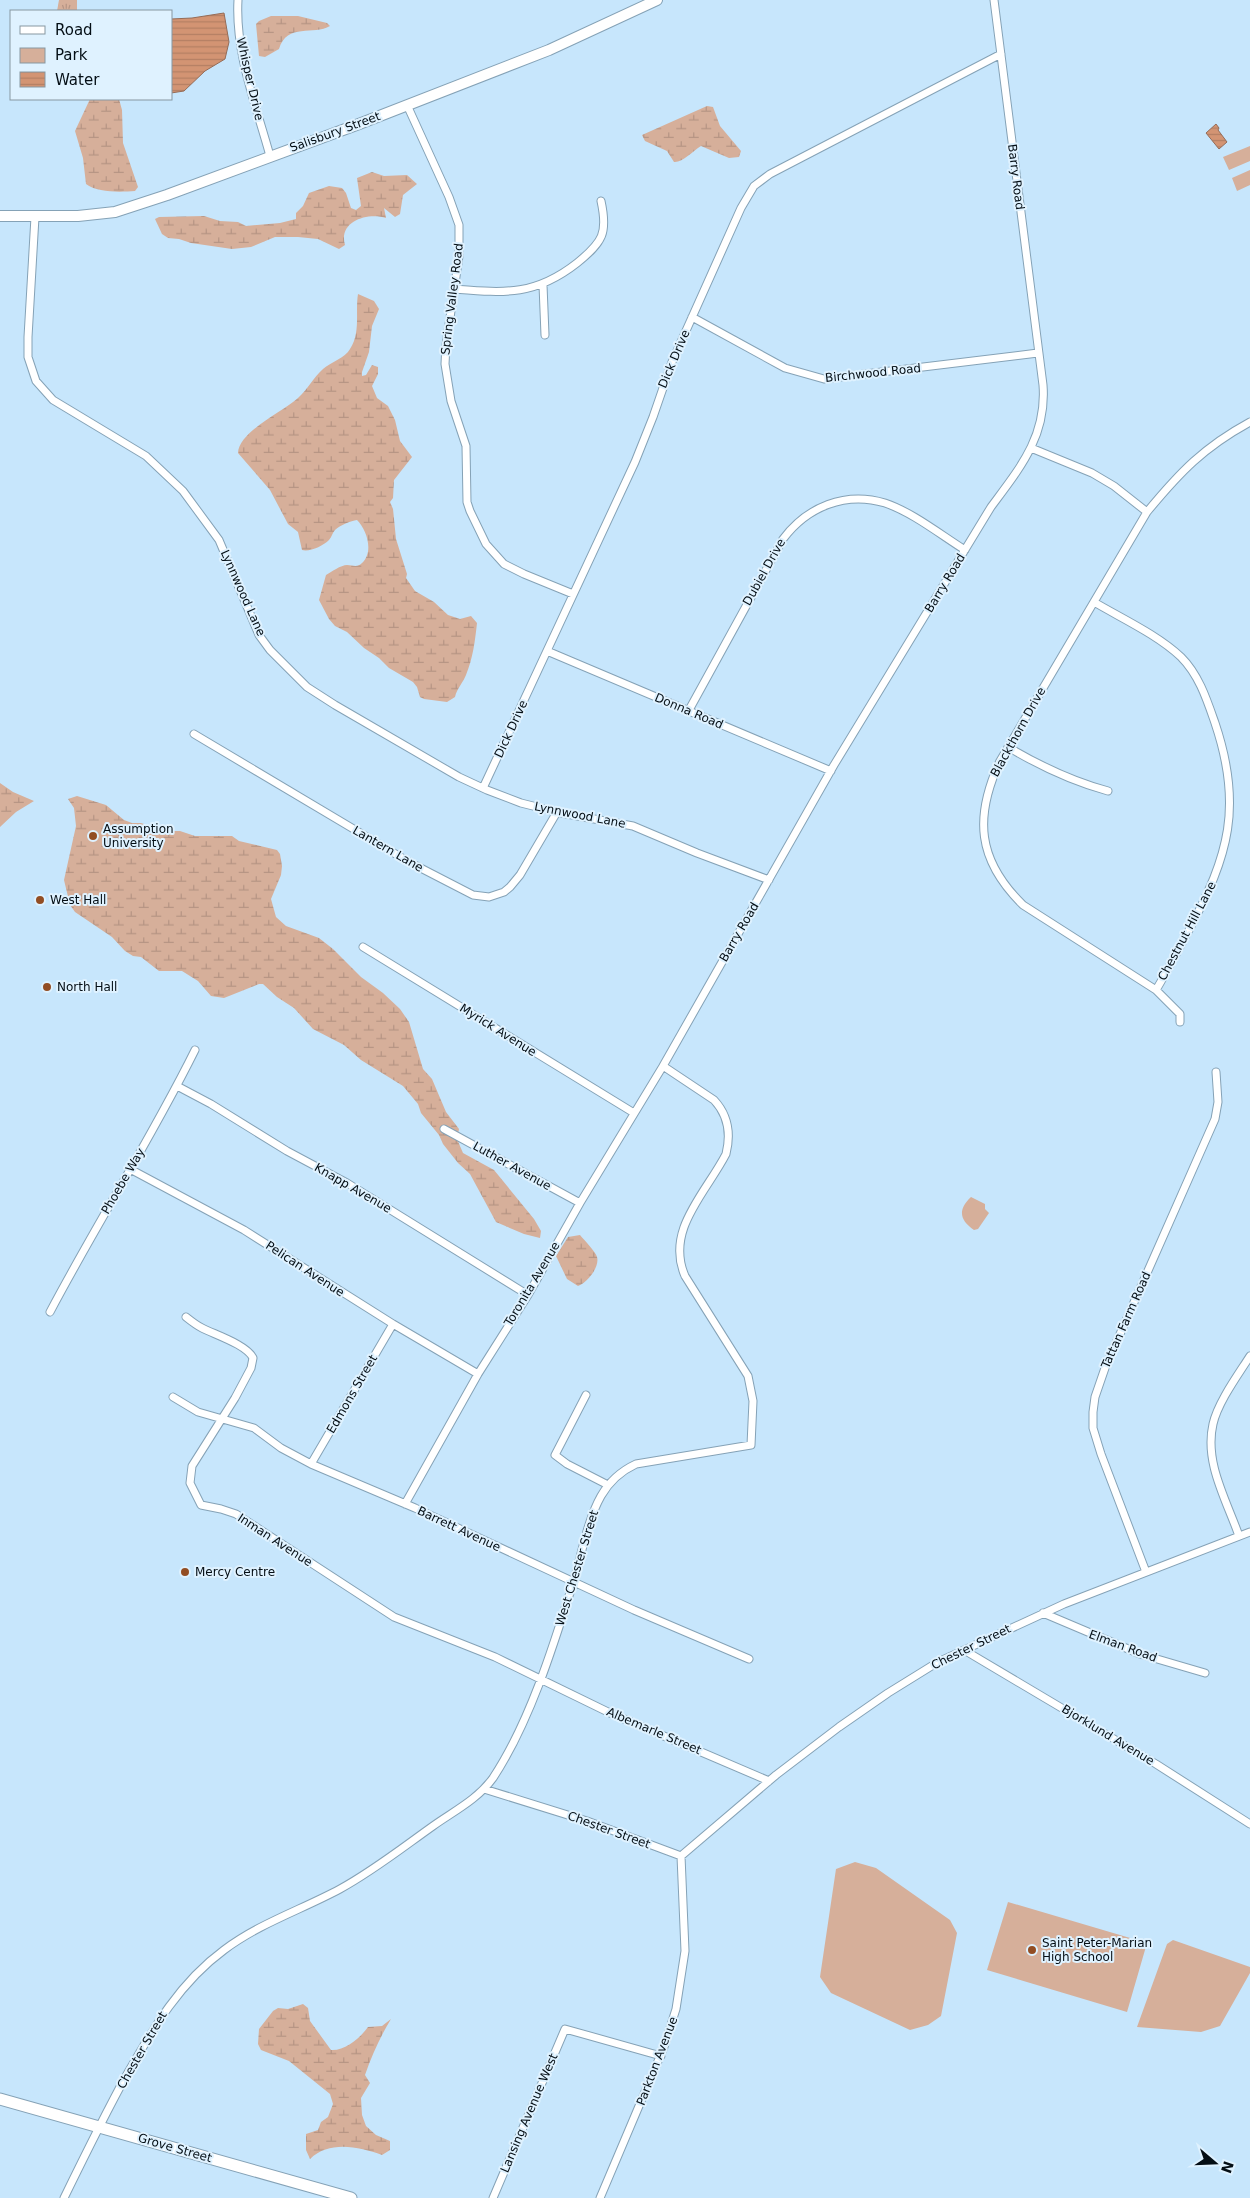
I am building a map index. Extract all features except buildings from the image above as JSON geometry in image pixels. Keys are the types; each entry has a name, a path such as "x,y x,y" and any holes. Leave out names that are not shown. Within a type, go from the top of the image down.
{"main road":[{"name":"Salisbury Street","path":"0,216 74,217 115,212 167,195 579,38 657,0"},
{"name":"Grove Street","path":"0,2098 351,2198"}],"street":[{"name":"Whisper Drive","path":"238,0 239,31 245,68 270,156"},
{"name":"Barry Road","path":"663,1066 831,771 991,507 1031,448 1039,430 1043,412 1043,385 994,0"},
{"name":"Dick Drive","path":"483,788 646,436 666,377 741,208 754,186 761,179 1001,54"},
{"name":"Spring Valley Road","path":"407,105 458,217 460,241 446,345 446,373 451,401 466,446 467,491 470,511 486,544 504,564 574,594"},
{"path":"454,288 500,291 543,285 572,267 593,249 598,242 605,220 601,201"},
{"name":"Lynnwood Lane","path":"35,217 28,358 32,374 44,392 66,409 146,456 183,490 219,540 259,635 270,650 308,687 335,705 458,777 483,788 520,803 633,826 696,853 769,880"},
{"path":"543,285 545,335"},
{"name":"Birchwood Road","path":"692,317 785,368 824,379 1038,353"},
{"name":"Blackthorn Drive","path":"1180,1022 1180,1014 1156,990 1023,905 1003,883 990,857 984,838 983,808 990,784 1008,747 1147,512 1172,481 1196,458 1226,435 1250,422"},
{"path":"1031,448 1092,473 1114,486 1147,512"},
{"name":"Dubiel Drive","path":"689,710 783,538 800,519 811,512 822,506 847,500 879,502 898,509 965,550"},
{"name":"Chestnut Hill Lane","path":"1094,602 1180,656 1195,674 1210,708 1222,744 1228,771 1230,817 1220,866 1210,891 1156,990"},
{"name":"Donna Road","path":"547,651 831,771"},
{"name":"Lantern Lane","path":"194,734 410,862 473,895 489,897 504,892 510,887 520,875 557,812"},
{"path":"1008,747 1057,773 1108,790"},
{"name":"Myrick Avenue","path":"363,947 634,1113"},
{"name":"Phoebe Way","path":"50,1312 86,1244 177,1086 195,1050"},
{"name":"West Chester Street","path":"484,1789 509,1750 539,1680 573,1582 596,1506 608,1485 624,1471 636,1464 751,1445 752,1401 748,1376 684,1276 678,1252 684,1225 721,1164 729,1144 728,1128 721,1108 708,1095 663,1066"},
{"name":"Toronita Avenue","path":"405,1504 478,1374 528,1295 580,1203 663,1066"},
{"name":"Tattan Farm Road","path":"1146,1572 1101,1454 1093,1428 1093,1407 1105,1368 1215,1119 1218,1102 1216,1072"},
{"name":"Knapp Avenue","path":"177,1086 211,1104 287,1151 347,1183 528,1295"},
{"name":"Luther Avenue","path":"444,1129 580,1203"},
{"name":"Pelican Avenue","path":"130,1169 233,1223 393,1324 478,1374"},
{"name":"Inman Avenue","path":"186,1317 201,1328 235,1344 253,1357 251,1368 235,1398 194,1461 190,1472 191,1487 201,1505 219,1508 236,1514 394,1617 495,1658 539,1680"},
{"name":"Edmons Street","path":"311,1464 393,1324"},
{"path":"1239,1536 1215,1469 1211,1438 1217,1414 1250,1356"},
{"path":"586,1395 555,1455 567,1464 608,1485"},
{"name":"Barrett Avenue","path":"173,1397 198,1412 254,1428 281,1448 311,1464 405,1504 573,1582 749,1659"},
{"name":"Chester Street","path":"64,2198 99,2127 159,2020 184,1987 211,1960 262,1926 324,1898 373,1871 416,1838 467,1804 484,1789 587,1822 681,1856 769,1781 831,1733 888,1693 938,1662 1044,1613 1250,1532"},
{"name":"Elman Road","path":"1044,1613 1140,1654 1205,1673"},
{"name":"Bjorklund Avenue","path":"964,1650 1011,1680 1084,1720 1250,1824"},
{"name":"Albemarle Street","path":"539,1680 769,1781"},
{"name":"Parkton Avenue","path":"600,2198 661,2056 676,2009 683,1970 684,1931 681,1856"},
{"name":"Lansing Avenue West","path":"493,2198 565,2029 661,2056"}],"green space":[{"path":"59,0 77,0 77,10 57,10"},
{"path":"271,16 298,16 327,23 330,26 324,29 294,32 288,35 279,49 265,57 259,56 256,24"},
{"path":"90,100 119,100 122,110 123,143 138,187 135,191 116,192 96,189 86,184 83,158 75,131"},
{"path":"707,106 713,107 720,126 741,151 739,157 729,158 701,146 684,159 674,162 667,151 645,141 642,135"},
{"path":"1250,146 1250,161 1229,170 1223,157"},
{"path":"1250,170 1250,185 1237,191 1232,178"},
{"path":"372,172 384,176 407,175 417,184 403,195 400,214 395,217 384,208 386,218 371,216 356,220 350,224 344,237 345,245 339,249 318,239 298,237 275,237 251,247 232,249 191,243 168,238 162,234 155,219 159,217 204,216 220,221 238,222 246,226 280,223 296,219 296,213 303,206 309,193 329,186 342,188 346,193 351,208 356,210 361,206 357,178"},
{"path":"358,294 374,301 379,309 372,326 369,352 362,376 366,375 372,365 378,367 378,374 372,386 377,398 388,406 395,420 400,441 412,457 394,480 393,498 390,502 393,509 396,539 407,574 406,578 415,591 434,602 448,615 460,619 471,616 477,623 472,656 466,675 455,697 447,702 420,697 417,687 413,682 389,668 347,632 335,626 319,600 326,575 345,565 358,565 366,558 368,541 361,524 357,520 346,524 337,528 329,540 320,546 309,550 302,550 298,532 288,524 270,490 238,453 240,445 253,430 298,398 323,369 348,352 355,336"},
{"path":"0,783 13,792 34,801 16,812 0,827"},
{"path":"77,796 106,805 124,820 132,823 141,823 165,831 180,831 195,836 232,836 239,841 277,850 280,854 282,866 281,875 271,899 276,917 286,926 319,938 361,977 383,993 400,1009 409,1022 423,1069 432,1079 446,1112 459,1129 457,1139 463,1153 494,1170 534,1219 541,1231 540,1238 524,1234 496,1222 470,1174 458,1163 443,1144 439,1135 421,1113 418,1104 403,1086 361,1060 344,1045 313,1029 294,1008 277,997 263,984 224,998 211,996 198,981 182,971 159,971 141,957 133,956 125,951 112,937 75,912 70,905 64,880 76,826 74,808 68,799"},
{"path":"971,1197 985,1204 985,1209 989,1213 978,1229 974,1230 965,1222 962,1214 964,1206"},
{"path":"580,1235 597,1257 597,1265 585,1282 578,1286 567,1279 556,1256 568,1237"},
{"path":"855,1862 876,1868 950,1920 957,1933 941,2016 928,2025 910,2030 831,1993 820,1977 836,1869"},
{"path":"1008,1902 1147,1943 1127,2012 987,1970"},
{"path":"1173,1940 1250,1967 1250,1973 1220,2026 1201,2032 1137,2027 1167,1944"},
{"path":"303,2004 308,2008 310,2021 331,2050 347,2046 368,2027 382,2026 391,2019 373,2053 365,2075 370,2083 361,2098 362,2115 366,2126 376,2135 390,2141 390,2150 382,2155 354,2148 336,2147 326,2149 310,2159 306,2150 306,2134 318,2130 321,2122 328,2117 333,2104 330,2094 289,2061 261,2050 258,2044 259,2029 273,2011 278,2008 288,2009"}],"water":[{"path":"224,13 229,42 225,59 205,71 184,91 172,93 172,19"},
{"path":"1216,124 1227,142 1219,149 1206,133"}],"place":[{"name":"Assumption University","path":"93,836"},
{"name":"West Hall","path":"40,900"},
{"name":"North Hall","path":"47,987"},
{"name":"Mercy Centre","path":"185,1572"},
{"name":"Saint Peter-Marian High School","path":"1032,1950"}]}
